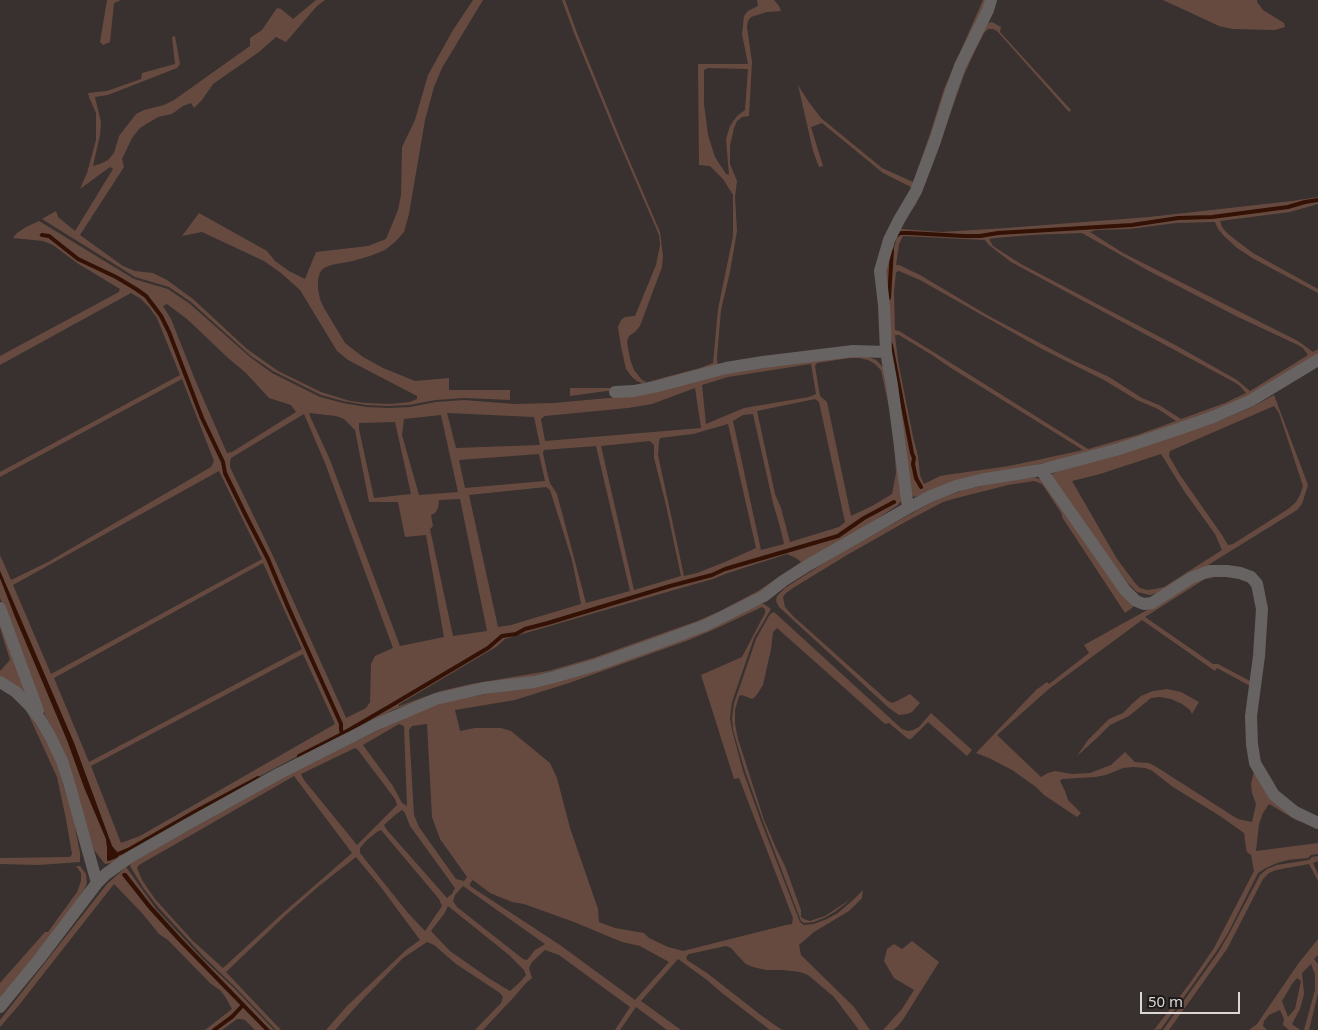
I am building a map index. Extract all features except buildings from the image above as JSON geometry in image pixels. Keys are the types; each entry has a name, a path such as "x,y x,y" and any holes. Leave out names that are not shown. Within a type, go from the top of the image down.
{"street":[{"path":"908,508 886,352 880,271 893,230 916,191 960,66 988,10 990,0"},
{"path":"615,392 658,386 726,368 771,361 853,351 886,352"},
{"path":"0,1007 106,874 188,824 280,773 377,724 436,700 484,688 534,682 588,667 706,625 764,596 810,564 931,496 956,486 980,480 1041,470 1119,448 1213,417 1250,401 1318,360"},
{"path":"1041,470 1125,590 1136,601 1144,604 1152,603 1191,578 1209,571 1240,573 1251,577 1257,584 1262,609 1259,656 1251,716 1255,763 1274,795 1295,812 1318,822"},
{"path":"0,608 40,718 66,773 97,883"},
{"path":"0,682 16,692 40,718"}],"shaded area":[{"path":"107,0 121,0 114,3 110,42 103,45 100,42"},
{"path":"316,0 325,0 317,6 286,42 276,37 259,52 213,84 194,108 191,103 172,114 158,117 140,128 132,138 122,159 124,167 80,235 123,266 135,271 153,273 167,280 193,299 247,349 278,371 321,392 350,401 366,403 390,404 410,402 417,399 417,396 348,360 337,351 300,290 264,261 202,232 182,236 199,213 267,251 275,261 305,279 316,252 368,246 386,239 398,210 401,195 402,147 415,120 428,75 453,30 473,0 483,0 442,68 434,87 425,120 409,214 404,232 385,250 370,256 324,268 320,272 318,289 324,308 345,343 363,357 383,368 415,381 449,378 449,390 510,390 510,400 464,398 388,406 366,405 321,395 273,371 251,356 191,302 169,287 135,277 42,219 56,211 58,217 75,231 113,169 110,167 80,189 87,173 96,140 96,113 88,93 107,91 141,79 142,73 175,64 172,37 175,36 180,64 177,68 108,95 95,97 101,122 93,166 108,160 114,153 119,136 136,114 174,100 250,46 250,38 262,30 277,8 293,19"},
{"path":"562,0 565,0 621,141 660,232 663,256 662,267 640,326 629,336 627,342 634,370 642,380 647,382 713,363 718,309 733,236 733,195 723,179 710,166 699,165 698,64 748,64 742,34 744,16 748,11 758,6 757,0 774,0 779,6 781,11 767,12 751,17 748,21 747,27 752,62 749,116 742,117 737,121 730,146 730,164 737,181 735,197 737,231 721,310 717,357 718,368 642,383 632,377 626,369 618,327 621,320 625,317 635,316 656,265 660,245 659,235","holes":["708,68 748,69 745,110 737,116 730,126 726,139 729,175 726,174 715,157 708,135 704,104 704,70"]},
{"path":"983,0 989,0 913,188 883,173 822,123 811,127 823,166 819,167 813,151 798,85 821,118 882,168 913,182 944,89"},
{"path":"1163,0 1257,0 1263,10 1284,23 1285,27 1275,30 1232,29 1219,26"},
{"path":"992,22 1001,27 1000,32 1071,110 1069,112 997,31 988,29 984,33 964,75 930,171 916,204 900,227 901,229 941,232 1006,228 1149,217 1318,197 1318,199 1288,206 1212,216 1178,217 1132,224 998,232 980,235 899,232 895,236 890,255 888,311 889,337 913,458 912,464 915,478 920,488 891,337 889,311 892,255 897,237 900,234 980,237 998,234 1132,226 1178,219 1212,218 1269,211 1318,201 1318,204 1290,212 1220,221 1227,233 1253,253 1318,289 1318,293 1237,248 1218,229 1215,222 1176,223 1090,232 1123,253 1298,341 1313,352 1318,349 1318,355 1245,400 1217,411 1083,455 972,478 914,497 910,493 904,434 889,349 885,272 887,258 892,238 928,168 962,69 973,44 985,24","holes":["1082,233 1149,271 1238,317 1298,345 1308,355 1250,391 1237,380 1177,346 1021,264 993,246 989,239","903,236 985,240 1011,262 1234,382 1246,393 1181,419 1159,405 1142,398 1109,377 1068,358 987,315 920,275 896,265 899,244","899,271 920,280 1042,349 1104,380 1137,400 1158,409 1176,421 1137,435 1088,449 895,330 894,292 896,272","895,335 899,335 932,355 1083,450 1009,466 940,476 924,484 920,475 918,456 898,361"]},
{"path":"39,221 134,279 168,289 190,304 250,357 272,373 320,397 366,407 410,407 436,402 464,400 514,404 554,403 631,396 724,372 763,365 853,354 867,356 876,360 887,374 896,427 903,498 898,505 851,536 812,557 764,590 706,620 592,661 530,677 476,685 437,694 395,709 200,812 116,862 105,864 94,850 71,772 46,717 0,598 0,578 106,839 107,861 110,861 199,811 342,735 488,649 502,637 516,635 526,630 839,537 851,527 895,502 878,509 838,535 501,636 487,647 343,732 342,724 269,558 226,472 224,461 203,417 162,315 155,304 136,288 78,258 49,236 38,235 48,237 77,260 135,289 145,296 161,316 201,418 222,462 224,473 267,559 340,724 339,729 341,733 119,853 112,846 74,743 0,571 0,555 11,580 48,562 211,467 214,461 182,379 0,477 0,472 180,375 157,318 141,299 131,293 0,365 0,356 119,292 120,289 77,263 53,245 43,241 13,238 26,227","holes":["167,304 187,319 246,373 269,398 291,405 296,412 232,452 227,453 171,319 163,306","859,358 868,360 881,370 893,426 896,473 892,494 851,516 827,402 820,396 815,366 817,363","811,364 816,394 809,397 744,408 706,424 702,385 728,377","695,388 701,428 545,441 541,419 545,416 652,404","815,399 819,402 845,522 839,527 790,542 781,508 775,494 757,411","309,413 336,416 344,419 355,430 369,502 398,502 405,537 426,535 444,637 400,646 330,460","447,413 534,417 540,445 456,448","304,414 325,463 393,648 375,656 371,664 370,702 366,708 346,718 274,558 230,467 231,458","753,414 784,544 761,550 733,421 743,415","441,415 458,492 419,495 402,435 404,419","395,422 411,494 374,498 359,423","728,424 756,548 697,573 684,576 658,455 660,438 693,434","650,441 654,445 654,458 681,576 634,590 601,446","596,446 630,591 586,603 557,494 550,483 543,453 544,450","539,454 545,481 465,488 459,460","219,471 262,559 51,674 13,585","546,487 550,490 572,560 581,604 511,625 498,627 469,495","460,499 487,631 453,636 430,529 433,526 431,515 435,513 439,500","787,554 801,562 758,591 720,611 593,658 548,671 441,691 398,705 496,647 505,639 713,579","263,563 302,649 89,762 54,678","303,654 335,724 140,836 121,843 91,766"]},
{"path":"570,388 616,388 614,390 570,396"},
{"path":"1274,395 1308,485 1302,504 1297,510 1166,591 1150,595 1137,592 1081,521 1052,474 1156,442 1221,420","holes":["1274,406 1279,413 1303,486 1296,502 1288,509 1233,544 1228,545 1180,475 1169,456 1170,451","1161,454 1184,491 1215,534 1222,550 1164,587 1147,590 1140,588 1135,583 1117,559 1072,481"]},
{"path":"1034,477 1042,480 1129,601 1133,607 1125,613 1042,484 1034,481 1008,485 943,502 847,555 793,588 783,597 785,607 793,616 888,701 892,703 910,694 920,703 912,712 899,715 889,708 779,607 776,601 777,596 785,588 838,554 938,499 967,489"},
{"path":"0,571 74,743 112,846 118,854 118,857 114,859 107,861 106,839 15,617 0,578"},
{"path":"1213,575 1213,578 1205,579 1145,617 1213,664 1218,664 1252,682 1252,687 1217,668 1215,671 1142,620 1050,688 997,735 1041,777 1055,771 1072,774 1090,773 1111,765 1125,752 1135,762 1149,763 1155,766 1238,819 1252,822 1256,804 1251,784 1254,771 1318,828 1296,820 1269,804 1259,824 1256,851 1318,843 1318,854 1311,855 1308,858 1277,863 1258,873 1228,933 1216,952 1161,1029 1154,1030 1214,948 1254,871 1251,855 1247,852 1244,833 1173,787 1151,770 1145,768 1123,768 1095,777 1062,779 1060,781 1068,800 1081,813 1077,817 1044,795 1012,770 976,753 1036,690 1047,682 1049,684 1089,653 1084,645 1149,609 1195,580"},
{"path":"760,604 764,604 771,609 754,638 732,702 730,718 732,730 743,771 800,922 804,925 814,924 827,919 838,913 863,890 862,898 849,911 814,932 799,945 801,955 854,1007 870,1030 859,1030 834,997 808,975 800,972 766,970 753,967 746,964 731,948 726,946 689,954 686,957 687,960 782,1030 770,1030 678,959 641,1001 681,1030 667,1030 636,1007 620,1030 615,1030 630,1007 559,955 545,950 532,962 529,968 532,978 483,1030 475,1030 501,1003 503,997 500,993 456,964 434,945 427,942 403,958 335,1030 326,1030 347,1006 406,950 420,940 356,857 287,914 226,972 281,1030 276,1030 159,908 144,889 130,866 131,863 293,772 407,716 442,703 550,683","holes":["762,607 765,609 765,613 742,657 701,675 734,779 739,778 793,918 792,924 683,951 668,947 649,938 644,933 615,928 599,922 598,909 570,828 557,778 550,763 511,731 501,728 475,728 460,731 455,710 515,700 569,683 689,640","399,724 404,726 407,806 402,803 393,786 363,745","427,724 432,817 440,839 467,877 464,881 456,879 419,827 414,815 409,730 412,726","355,748 395,799 397,805 357,845 301,774","294,776 352,853 223,968 193,941 155,899 142,880 137,868 139,865","402,810 410,826 455,888 452,894 447,898 384,825","381,830 439,899 442,906 425,931 408,913 360,853 360,848 367,840","473,880 490,893 512,902 524,904 574,922 622,942 640,946 669,962 635,1000 560,945 470,886 470,883","463,886 545,944 535,950 527,960 523,959 457,907 453,901 455,895","448,906 509,955 524,970 526,975 510,991 450,951 431,931"]},
{"path":"774,612 902,729 908,731 919,727 931,713 972,750 967,756 928,722 911,739 908,739 889,723 885,724 777,628 773,632 763,685 752,699 742,695 739,696 735,710 735,724 764,820 785,866 801,910 801,917 810,921 825,916 851,899 836,911 814,922 804,923 801,921 745,771 733,730 734,703 756,639 770,614"},
{"path":"0,617 25,691 23,692 0,676 0,671 10,660 0,628"},
{"path":"1167,689 1181,692 1199,702 1192,714 1182,704 1171,699 1151,698 1129,716 1110,725 1077,756 1088,740 1109,719 1123,713 1141,696 1153,691"},
{"path":"25,707 55,757 74,822 80,862 39,865 0,864 0,858 70,857 72,854 57,777"},
{"path":"1318,856 1318,861 1313,863 1318,874 1318,881 1309,864 1276,870 1269,873 1263,879 1227,949 1169,1030 1163,1030 1218,953 1260,875 1267,869 1277,865 1309,860 1312,857"},
{"path":"76,866 80,866 86,874 87,883 84,890 60,924 0,999 0,983 45,932 48,932 77,892 81,881 81,873"},
{"path":"126,867 157,910 274,1030 270,1030 181,938 151,905 126,873 122,875 148,908 241,1006 212,1030 205,1030 232,1009 226,998 168,940 159,934 114,884 0,1027 0,1020 107,884"},
{"path":"126,873 151,905 181,938 270,1030 265,1030 178,941 148,908 122,875"},
{"path":"1318,939 1318,955 1314,959 1318,964 1318,993 1309,1030 1304,1030 1315,990 1315,974 1311,964 1302,973 1304,994 1300,1009 1292,1024 1300,1030 1289,1030 1283,1025 1284,1019 1280,1010 1269,1015 1264,1021 1263,1026 1267,1030 1249,1030 1257,1024 1298,964","holes":["1297,978 1301,981 1295,1009 1288,1017 1282,1001"]},
{"path":"912,941 939,962 898,1026 893,1030 883,1030 902,1009 914,990 894,978 884,961 887,949 894,944 902,949"},
{"path":"242,1007 265,1030 255,1030 245,1020 237,1019 222,1030 216,1030 232,1017"}],"waterway":[{"path":"896,236 900,233 980,236 998,233 1132,225 1178,218 1212,217 1288,207 1318,200"},
{"path":"42,235 49,236 78,259 136,289 146,296 161,316 202,418 223,462 225,473 268,559 341,724 342,734"},
{"path":"889,298 892,250"},
{"path":"891,345 914,458 913,464 916,478 921,487"},
{"path":"299,756 392,705 488,648 502,636 516,634 525,629 838,536 864,518 894,502"},
{"path":"118,854 258,778"},
{"path":"214,1030 232,1017 243,1005"}]}
